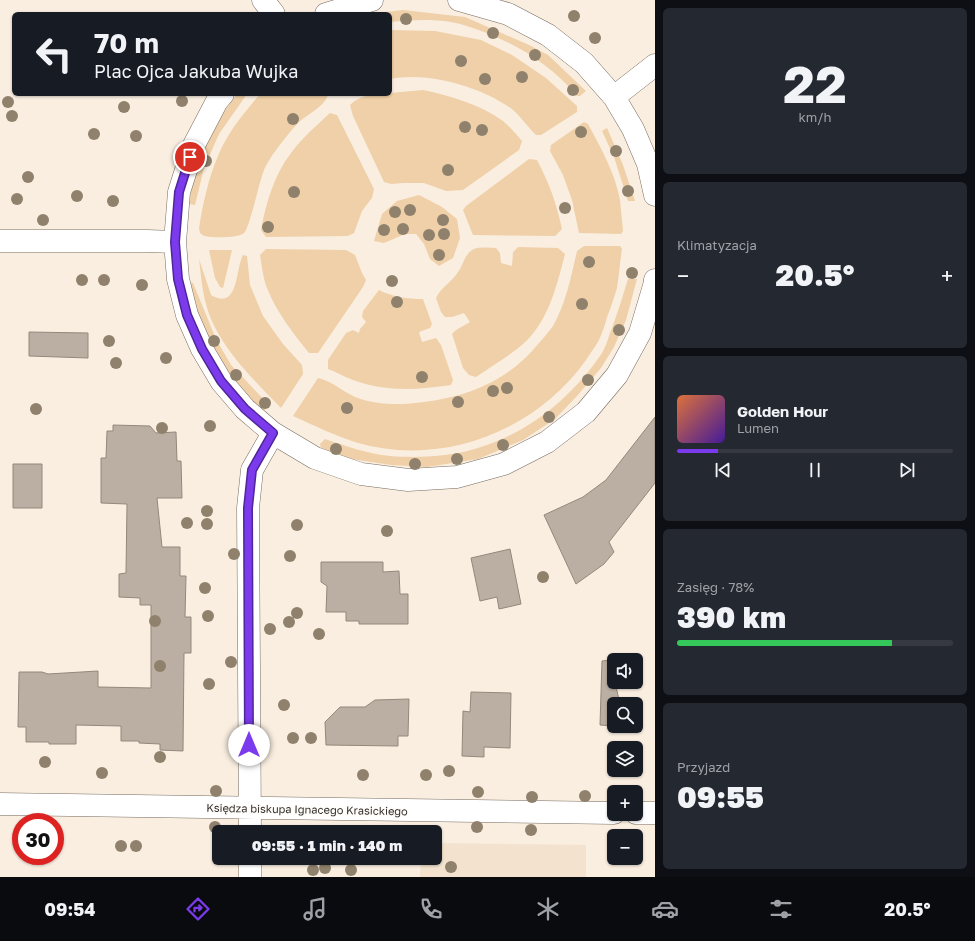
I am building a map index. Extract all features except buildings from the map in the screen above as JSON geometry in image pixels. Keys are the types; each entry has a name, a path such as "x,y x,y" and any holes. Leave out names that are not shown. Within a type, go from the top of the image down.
{"street":[{"path":"263,0 272,12"},
{"path":"333,12 372,0"},
{"path":"459,0 508,14 548,35 584,63 614,97 633,129 648,164 655,195"},
{"path":"614,97 655,65"},
{"path":"221,96 217,101 194,145 179,192 175,242 178,279 187,315 202,349 221,381 245,409 273,433 315,458 361,474 408,480 457,477 504,464 547,442 586,412 617,375 640,333 655,280"},
{"path":"0,241 175,242"},
{"path":"250,825 248,508 252,470 273,433"},
{"name":"Księdza biskupa Ignacego Krasickiego","path":"0,804 607,812"},
{"path":"643,813 655,813"},
{"path":"250,865 250,877"}],"shaded area":[{"path":"403,10 465,17 548,55 586,91 580,96 577,96 557,75 523,50 476,29 443,21 420,20 392,22 392,12 386,12"},
{"path":"392,30 435,31 481,40 512,55 546,78 577,106 577,112 541,135 536,135 513,110 487,94 437,79 404,77 392,79"},
{"path":"423,90 475,105 506,123 522,141 519,150 463,190 446,191 424,183 391,184 384,182 353,116 350,105 354,101 366,96 392,96 392,93"},
{"path":"236,96 246,96 219,134 204,168 195,205 189,204 192,186 203,150 217,123"},
{"path":"258,96 328,96 320,106 298,123 270,158 264,170 249,222 244,233 237,236 225,237 204,236 200,233 199,228 211,174 231,131"},
{"path":"330,113 337,115 374,189 372,198 362,211 354,233 348,236 266,237 261,230 268,200 275,180 285,162 300,142"},
{"path":"584,122 588,124 598,142 615,180 620,200 623,231 621,234 579,233 572,200 563,175 550,151 551,145"},
{"path":"607,128 623,165 635,201 628,201 614,157 602,131"},
{"path":"529,159 537,160 542,169 552,194 562,229 555,236 473,235 463,210 466,206"},
{"path":"419,195 442,207 457,219 460,238 453,258 439,266 430,259 424,244 416,234 405,234 384,243 374,241 382,214 397,201"},
{"path":"584,246 620,246 622,249 617,288 602,333 586,360 565,385 541,406 514,424 485,437 454,446 422,450 390,449 358,443 293,416 318,378 328,381 350,395 361,399 384,404 407,404 458,395 488,384 502,376 527,356 553,326 565,299 577,251"},
{"path":"518,247 558,248 565,254 554,294 543,319 527,340 512,353 476,377 469,375 463,368 452,334 470,322 464,313 452,317 445,317 441,312 436,298 456,276 467,256 473,249 496,248 500,253 501,263 512,266 513,252"},
{"path":"266,249 346,250 355,255 366,280 363,287 318,353 309,353 286,322 271,297 264,280 260,255"},
{"path":"209,250 232,250 223,288 220,287 215,278"},
{"path":"243,255 247,256 250,285 263,316 283,344 302,365 303,374 281,408 248,373 227,347 211,319 205,299 199,259 211,295 220,298 227,298 234,287"},
{"path":"628,279 637,279 626,320 614,347 601,368 555,419 523,440 478,459 427,467 391,465 345,458 321,448 320,444 325,439 382,455 420,457 451,454 471,450 491,444 510,435 545,414 576,386 590,370 605,347"},
{"path":"189,282 193,283 216,339 231,365 268,404 266,409 261,412 203,344"},
{"path":"379,290 400,297 423,299 432,324 430,328 419,332 422,342 436,338 441,345 453,380 451,385 414,389 377,387 350,379 328,369 328,360 346,333 353,330 359,333 360,329 366,322 362,317 363,311"},
{"path":"442,843 586,845 586,877 420,877 421,865 442,865"}],"route":[{"path":"190,157 179,192 175,242 178,279 187,315 202,349 221,381 245,409 273,433 252,470 248,508 249,745"}]}
